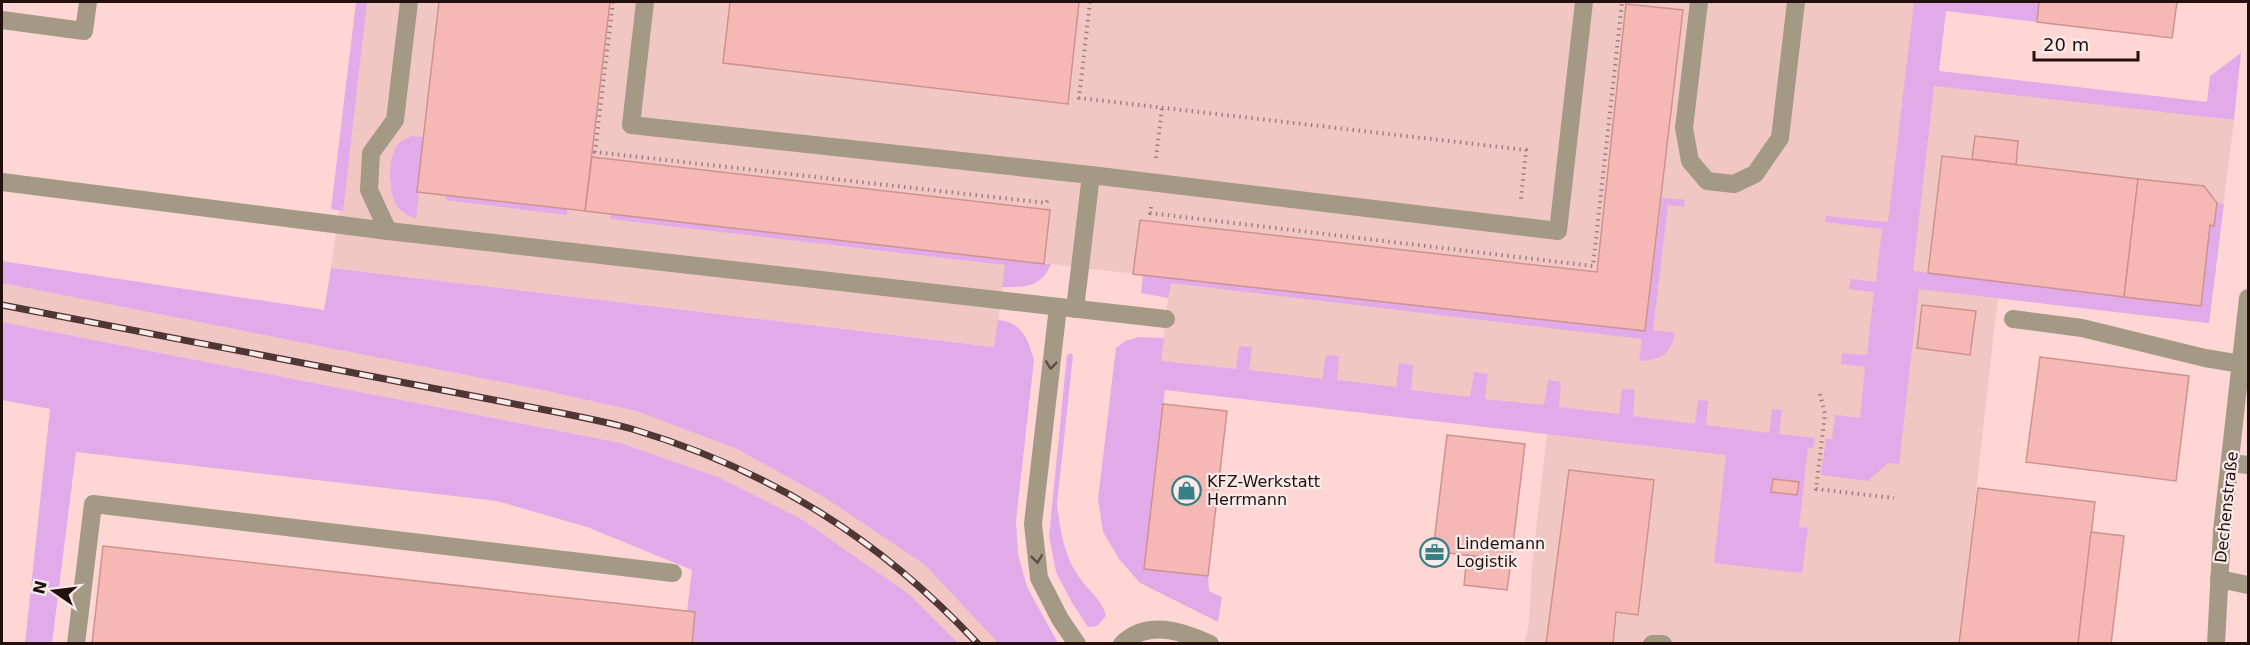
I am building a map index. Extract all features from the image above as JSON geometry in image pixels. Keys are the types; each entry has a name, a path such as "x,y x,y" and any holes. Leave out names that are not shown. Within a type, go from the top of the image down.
{"street":[{"path":"2,20 84,31 88,2"},
{"path":"388,231 369,190 371,153 395,120 409,2"},
{"path":"645,2 631,126 1092,175 1558,231 1584,2"},
{"path":"1699,2 1684,128 1690,161 1707,181 1734,184 1755,174 1780,138 1796,2"},
{"path":"1077,644 1063,624 1039,578 1033,524 1067,308 1092,175"},
{"path":"2,183 388,231 1166,319"},
{"name":"Dechenstraße","path":"2217,644 2219,579 2239,464 2241,364 2248,298"},
{"path":"2013,319 2082,328 2205,358 2241,364"},
{"path":"76,644 93,504 673,573"},
{"path":"2219,579 2248,585"},
{"path":"1122,644 1141,631 1167,629 1210,644"},
{"path":"1652,644 1663,644"}],"path":[{"path":"1089,2 1079,98 1526,150 1518,226"},
{"path":"1820,394 1825,414 1816,489 1894,498"}],"shaded area":[{"path":"356,2 1928,2 1919,83 2234,120 2209,323 1998,298 1959,643 1524,643 1529,623 1532,564 1549,417 1160,371 1170,278 1006,259 995,347 331,268 347,155"},
{"path":"356,2 367,2 343,211 331,209"},
{"path":"1914,2 2039,2 2037,22 1946,11 1939,71 2207,102 2210,76 2241,53 2234,120 1934,86 1913,271 2200,306 2210,225 2214,226 2217,203 2224,204 2209,323 1919,289 1899,464 1888,463 1868,481 1821,475 1826,439 1832,439 1835,415 1860,418 1865,367 1841,364 1842,353 1867,355 1874,292 1849,289 1851,279 1876,282 1882,229 1825,222 1826,216 1888,222"},
{"path":"411,136 423,137 416,219 397,206 391,185 390,168 393,153 399,144"},
{"path":"446,195 567,209 567,215 446,200"},
{"path":"1662,198 1685,200 1684,207 1668,205 1653,330 1675,333 1671,347 1659,358 1639,361 1642,339 1171,283 1168,298 1141,293 1143,275 1645,331"},
{"path":"611,214 1051,264 1037,282 1025,286 1002,287 1005,265 610,219"},
{"path":"2,261 324,310 331,268 994,347 998,320 1006,321 1023,333 1034,360 1016,521 1018,554 1027,587 1058,643 998,643 925,565 824,497 737,449 636,411 547,391 2,283"},
{"path":"2,283 547,391 636,411 737,449 824,497 925,565 998,643 958,643 910,595 718,477 621,443 2,322"},
{"path":"2,322 621,443 718,477 801,519 910,595 958,643 692,643 695,612 687,611 692,570 587,527 497,501 76,452 52,643 25,643 50,409 2,400"},
{"path":"1139,337 1164,338 1161,361 1236,369 1239,346 1252,347 1249,370 1322,379 1326,355 1339,356 1337,380 1396,387 1399,363 1413,365 1411,390 1470,397 1474,372 1488,374 1485,399 1544,405 1548,380 1561,382 1559,407 1619,414 1622,389 1635,390 1633,416 1695,424 1698,400 1708,401 1706,425 1769,433 1772,409 1782,410 1779,434 1815,438 1813,448 1808,448 1799,527 1808,528 1802,573 1714,563 1726,455 1165,390 1144,568 1208,576 1209,591 1222,597 1218,622 1140,583 1119,559 1103,532 1098,499 1116,348 1125,341"},
{"path":"1071,353 1073,356 1057,504 1066,551 1074,569 1102,605 1106,616 1097,626 1088,627 1056,572 1049,536 1067,355"}],"building":[{"path":"439,2 610,2 585,211 417,192"},
{"path":"730,2 1079,2 1068,104 723,63"},
{"path":"2039,2 2177,2 2172,38 2037,22"},
{"path":"1626,4 1683,10 1645,331 1133,274 1140,220 1597,272"},
{"path":"1975,136 2018,141 2016,165 1972,159"},
{"path":"1942,156 2138,179 2124,297 1928,273"},
{"path":"592,157 1050,210 1044,264 585,211"},
{"path":"2138,179 2204,186 2217,203 2214,226 2210,225 2201,306 2124,297"},
{"path":"1922,305 1976,311 1970,355 1917,348"},
{"path":"2040,357 2189,376 2176,481 2026,462"},
{"name":"KFZ-Werkstatt Herrmann","path":"1163,404 1227,411 1208,576 1144,569"},
{"path":"1447,435 1525,444 1511,561 1433,551"},
{"path":"1569,470 1654,480 1638,615 1616,612 1613,644 1546,644"},
{"path":"1773,479 1799,482 1797,495 1771,492"},
{"path":"1978,488 2095,502 2078,644 1959,644"},
{"path":"2091,532 2124,536 2111,644 2078,644"},
{"path":"103,546 695,612 692,644 92,644"},
{"path":"1467,555 1511,561 1507,590 1464,585"}],"railway":[{"path":"2,305 584,418 632,429 682,446 730,465 820,512 902,572 941,606 978,644"}],"place":[{"name":"KFZ-Werkstatt Herrmann","path":"1186,490"},
{"name":"Lindemann Logistik","path":"1435,552"}]}
